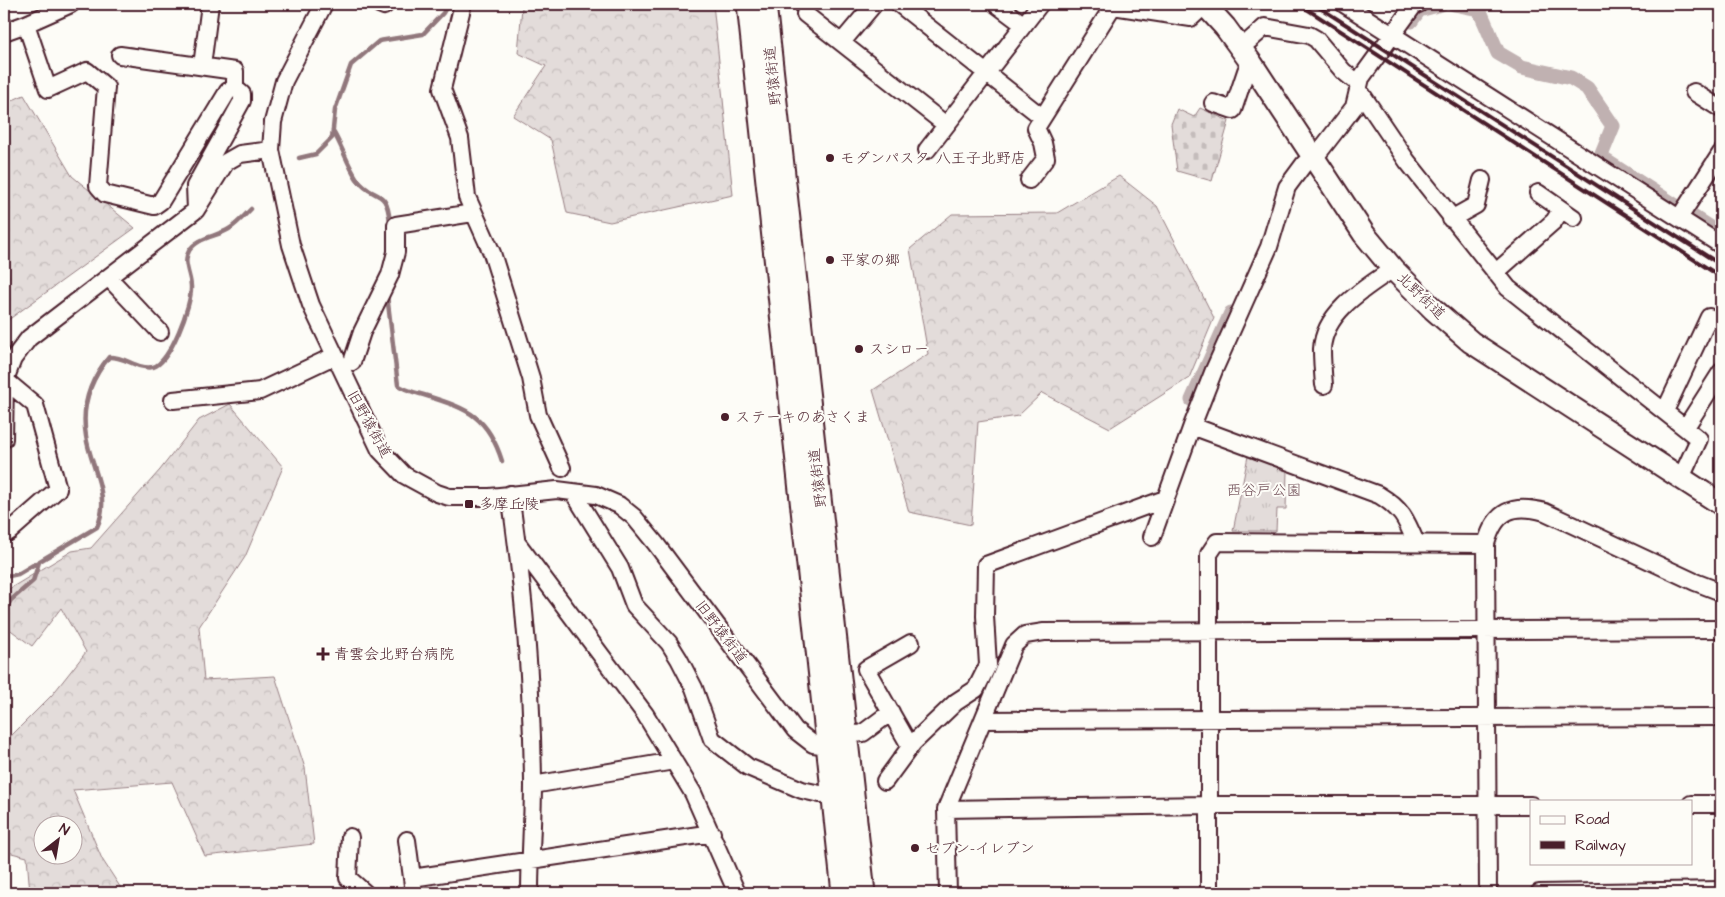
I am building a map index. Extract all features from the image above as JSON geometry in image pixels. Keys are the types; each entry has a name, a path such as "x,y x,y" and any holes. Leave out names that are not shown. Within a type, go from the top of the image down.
{"main road":[{"name":"野猿街道","path":"748,4 805,528 826,746 844,893"},
{"name":"野猿街道","path":"765,4 864,893"},
{"name":"北野街道","path":"1204,4 1246,56 1364,234 1392,269 1470,342 1721,504"}],"street":[{"path":"4,32 71,4"},
{"path":"202,66 210,4"},
{"name":"旧野猿街道","path":"324,4 284,81 273,122 271,150 291,245 380,450 404,475 437,493 449,497 490,497 557,490 596,495 619,505 634,517 788,721 813,744 826,746 847,741"},
{"path":"379,4 384,6 386,4"},
{"path":"463,4 442,89 460,138 467,197 492,254 531,378 538,415 562,468"},
{"path":"842,42 874,4"},
{"path":"900,4 1042,117"},
{"path":"996,4 1024,25"},
{"path":"927,150 1040,4"},
{"path":"1029,180 1046,158 1043,143 1036,128 1112,5 1191,18 1204,4"},
{"path":"1344,4 1721,245"},
{"path":"1152,537 1214,370 1270,247 1287,187 1304,164 1312,158 1354,107 1359,87 1414,5 1419,4"},
{"path":"805,14 946,125"},
{"path":"26,24 48,89 87,71 106,87 98,186 104,194 154,206 161,200 228,90 235,88"},
{"path":"1213,103 1233,110 1246,71 1246,56 1265,27 1309,35 1316,39 1359,87 1407,161 1508,288 1533,310 1699,439 1681,478"},
{"path":"120,55 235,71 235,88 242,94 242,101 195,186 196,210"},
{"path":"1694,92 1721,109"},
{"path":"4,440 5,380 13,359 29,338 196,210 226,162 240,154 271,150"},
{"path":"1679,218 1721,153"},
{"path":"1452,219 1476,205 1482,180"},
{"path":"1495,273 1554,221 1568,214 1538,193"},
{"path":"173,400 260,391 334,344 352,362 362,332 390,275 396,252 396,225 474,213"},
{"path":"1324,385 1322,347 1331,323 1357,294 1392,269"},
{"path":"109,278 160,332"},
{"path":"1665,411 1709,317"},
{"path":"1686,427 1721,372"},
{"path":"4,529 9,532 58,489 35,405 5,380"},
{"path":"1192,426 1379,495 1396,506 1406,518 1416,543"},
{"path":"573,492 620,568 634,605 669,643 679,659 694,688 704,721 712,739 748,767 802,790 820,794 832,793"},
{"path":"510,494 524,591 530,686 533,785 530,893"},
{"path":"885,781 910,746 956,702 976,689 988,665 985,616 986,565 1165,499"},
{"path":"1488,893 1486,544 1494,522 1507,511 1526,506 1544,512 1695,582 1721,592"},
{"path":"1209,893 1209,554 1217,542 1486,544"},
{"path":"518,544 645,714 693,793 712,833 736,893"},
{"path":"948,893 946,809 1014,645 1025,635 1044,632 1209,630 1721,629"},
{"path":"910,746 866,669 912,643"},
{"path":"847,741 863,733 891,712"},
{"path":"983,720 1208,721 1721,717"},
{"path":"533,785 674,761"},
{"path":"946,809 1210,805 1530,804"},
{"path":"1692,804 1721,804"},
{"path":"407,840 413,885 530,860 712,833"},
{"path":"350,836 348,878 365,893"},
{"path":"1539,893 1721,890"}],"green space":[{"path":"531,4 713,4 733,195 610,222 567,213 551,140 513,116 546,66 518,53 522,7"},
{"path":"24,95 72,176 135,228 4,323 4,104"},
{"path":"1200,108 1229,121 1212,181 1177,171 1171,124 1177,109 1194,117"},
{"path":"1119,176 1157,206 1214,318 1189,378 1110,428 1042,393 1018,416 978,422 971,525 909,512 873,390 928,354 910,249 952,214 1057,213"},
{"path":"230,404 283,467 245,557 199,627 204,680 275,676 305,768 314,844 205,856 172,782 73,790 102,859 124,893 30,893 27,857 4,851 4,743 52,695 86,652 61,608 32,646 4,625 4,612 9,589 72,551 91,548 160,470 199,420"},
{"name":"西谷戸公園","path":"1248,456 1287,470 1286,509 1277,509 1276,531 1233,531"}],"waterway":[{"path":"299,158 316,154 332,138 335,110 351,65 379,41 423,34 443,13 448,4"},
{"path":"1411,21 1419,10 1441,4"},
{"path":"1454,4 1479,9 1498,53 1522,67 1571,78 1587,88 1613,126 1602,153 1603,159 1721,235"},
{"path":"334,133 357,179 363,186 378,195 386,203 390,223"},
{"path":"4,573 9,576 18,574 97,527 101,515 101,492 88,447 85,425 86,404 92,384 109,357 115,357 142,367 153,367 160,363 179,332 188,306 191,282 186,260 189,251 192,246 202,240 229,229 251,209"},
{"path":"387,295 398,385 454,405 475,417 490,434 502,461"},
{"path":"1192,400 1231,313"},
{"path":"4,611 11,600 33,581 39,562"}],"railway":[{"path":"1299,4 1721,277"},
{"path":"1314,4 1721,265"}],"place":[{"name":"モダンパスタ 八王子北野店","path":"830,158"},
{"name":"平家の郷","path":"830,260"},
{"name":"スシロー","path":"859,349"},
{"name":"ステーキのあさくま","path":"725,417"},
{"name":"多摩丘陵","path":"469,504"},
{"name":"青雲会北野台病院","path":"323,654"},
{"name":"セブン-イレブン","path":"915,848"}]}
